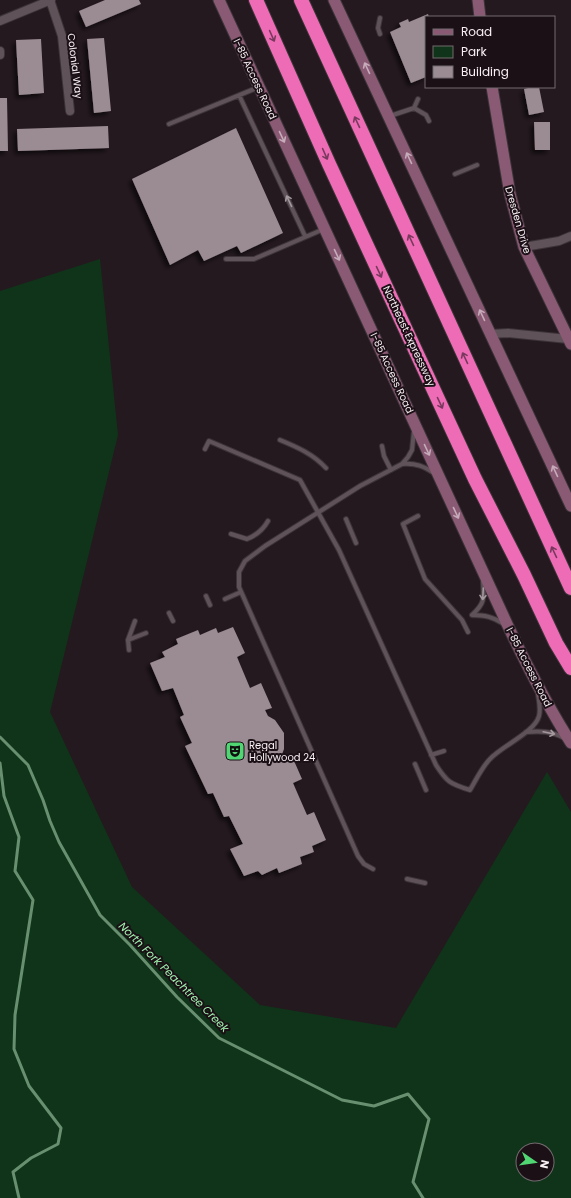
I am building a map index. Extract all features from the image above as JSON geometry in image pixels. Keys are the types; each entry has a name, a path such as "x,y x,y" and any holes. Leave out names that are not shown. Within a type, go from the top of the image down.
{"highway":[{"name":"Northeast Expressway","path":"256,0 329,164 475,479 524,575 556,643 571,668"},
{"path":"301,0 571,588"}],"main road":[{"name":"I-85 Access Road","path":"219,0 508,626 553,715 571,743"},
{"path":"334,0 571,506"},
{"path":"478,0 480,16"},
{"name":"Dresden Drive","path":"492,88 510,194 524,247 569,342"}],"street":[{"name":"Colonial Way","path":"0,21 51,0 62,36 70,111"},
{"path":"524,247 559,241 571,236"},
{"path":"490,334 508,333 569,342"}],"lane":[{"path":"380,18 378,28 380,34"},
{"path":"169,124 259,87"},
{"path":"239,95 305,236"},
{"path":"414,108 418,99"},
{"path":"389,116 414,108 426,115 429,121"},
{"path":"455,174 477,165"},
{"path":"226,259 254,258 325,229"},
{"path":"374,869 364,864 358,856 241,592 239,587 239,572 245,561 265,546 360,486 402,464 412,450 414,422"},
{"path":"280,440 305,451 319,460 326,468"},
{"path":"205,449 209,441 300,480 339,550 436,766 445,779 455,786 470,790 490,759 504,746 526,732 536,723 540,708 537,684"},
{"path":"382,446 384,456 391,470"},
{"path":"402,464 412,463 423,466 440,478"},
{"path":"418,516 403,524 425,579 462,620 468,632"},
{"path":"346,519 356,543"},
{"path":"232,534 247,539 256,536 264,528 268,521"},
{"path":"481,569 484,594 483,602 480,608 472,615 495,618 508,626"},
{"path":"225,599 241,592"},
{"path":"206,596 210,605"},
{"path":"169,613 173,621"},
{"path":"129,650 128,640 135,621"},
{"path":"128,640 146,633"},
{"path":"526,732 552,732 571,743"},
{"path":"431,755 444,751"},
{"path":"415,764 426,790"},
{"path":"407,879 425,883"}],"green space":[{"path":"100,259 118,435 50,712 132,887 260,1005 396,1028 547,772 571,812 571,1198 0,1198 0,291"}],"building":[{"path":"105,0 139,0 141,4 86,27 79,11"},
{"path":"428,14 429,16 425,16 425,77 411,83 390,32 401,27 399,23 408,19 409,22"},
{"path":"104,38 111,111 94,113 87,39"},
{"path":"41,39 44,93 19,95 16,40"},
{"path":"539,88 544,112 529,115 524,89"},
{"path":"0,98 7,98 8,151 0,151"},
{"path":"534,122 550,122 550,150 535,150"},
{"path":"108,126 109,148 18,151 17,129"},
{"path":"236,128 283,233 241,253 237,246 204,261 198,250 170,265 132,179"},
{"name":"Regal Hollywood 24","path":"233,627 245,653 237,657 250,688 261,683 272,708 265,710 268,716 275,720 284,733 284,749 281,757 291,754 302,779 293,783 307,815 314,812 326,840 312,846 314,852 300,857 302,864 279,873 277,868 262,875 258,871 244,876 230,849 243,844 229,816 224,817 213,793 208,794 185,746 192,743 180,717 184,715 173,688 162,691 150,663 165,657 162,652 178,644 176,639 198,630 200,635 216,628 218,633"}],"waterway":[{"name":"North Fork Peachtree Creek","path":"0,737 28,765 59,842 100,915 130,945 177,997 219,1038 342,1100 374,1106 408,1094 429,1119 413,1182 423,1198"},
{"path":"0,763 4,796 19,837 15,871 33,900 15,1015 14,1049 29,1086 61,1128 58,1144 31,1158 13,1172 19,1198"}],"place":[{"name":"Regal Hollywood 24","path":"235,751"}]}
